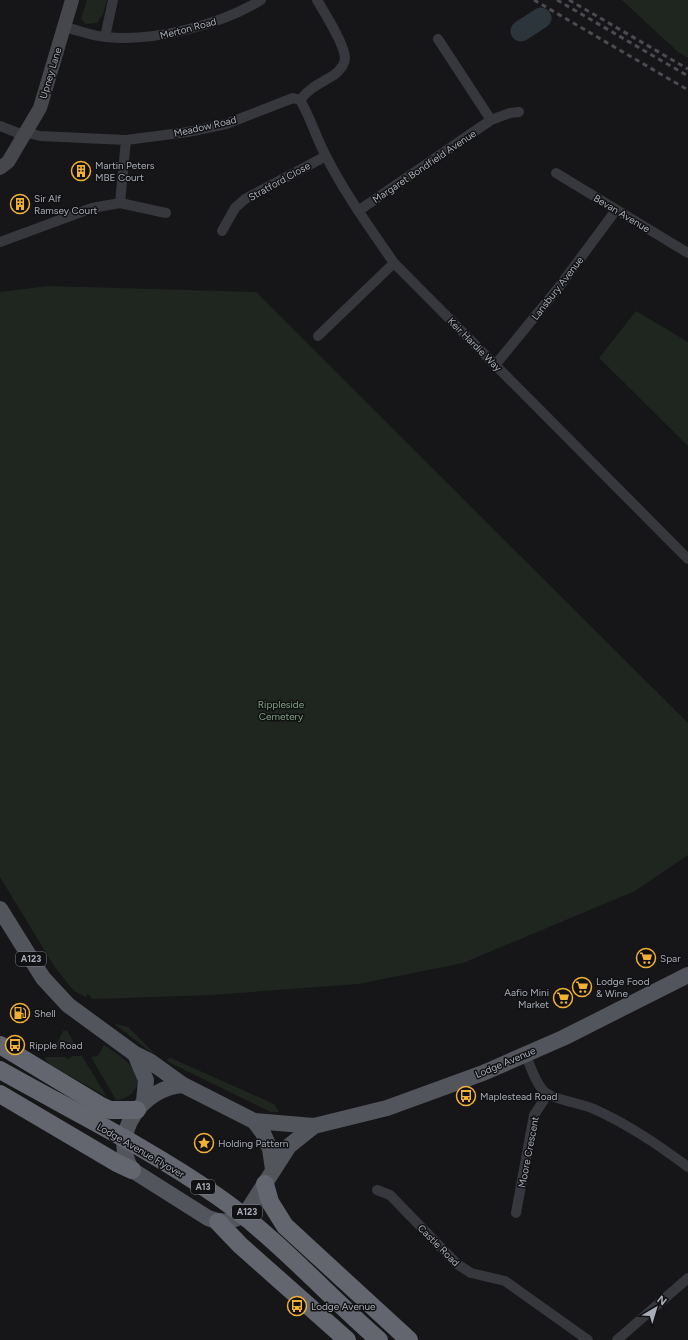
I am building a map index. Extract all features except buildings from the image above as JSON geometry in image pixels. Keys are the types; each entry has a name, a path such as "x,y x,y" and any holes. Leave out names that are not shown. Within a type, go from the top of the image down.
{"highway":[{"path":"0,1045 110,1110 141,1105"},
{"name":"Lodge Avenue Flyover","path":"0,1070 164,1163 217,1196 285,1252 379,1340"},
{"path":"0,1094 117,1163 132,1170"},
{"path":"269,1177 270,1202 285,1226 409,1340"},
{"path":"218,1222 234,1240 347,1340"}],"main road":[{"name":"A123","path":"0,909 31,961 68,1005 135,1054 151,1062 183,1085 254,1121 263,1133 270,1149 269,1177 246,1213 236,1220 218,1222 208,1218 132,1170"},
{"name":"Lodge Avenue","path":"254,1121 314,1126 387,1108 483,1072 577,1032 688,975"},
{"path":"132,1170 126,1161 123,1152 124,1142 141,1105 146,1080 135,1054"},
{"path":"141,1105 164,1088 183,1085"},
{"name":"Lodge Avenue","path":"269,1177 289,1146 314,1126"}],"street":[{"name":"Upney Lane","path":"0,168 8,162 40,107 72,0"},
{"path":"105,37 113,0"},
{"name":"Merton Road","path":"64,27 105,37 156,36 220,20 243,11 261,0"},
{"path":"300,100 314,86 336,74 343,66 346,58 344,49 317,0"},
{"path":"438,39 491,120"},
{"name":"Meadow Road","path":"0,126 22,136 126,140 188,132 226,124 293,98 300,100"},
{"name":"Keir Hardie Way","path":"300,100 326,156 358,211 394,263 688,559"},
{"name":"Margaret Bondfield Avenue","path":"358,211 491,120 510,113 519,112"},
{"name":"Upney Lane","path":"0,156 22,136"},
{"path":"120,203 126,140"},
{"name":"Stratford Close","path":"222,231 235,208 245,199 326,156"},
{"name":"Bevan Avenue","path":"556,173 688,253"},
{"path":"0,242 92,208 120,203 166,213"},
{"name":"Lansbury Avenue","path":"496,364 559,287 616,210"},
{"path":"318,336 394,263"},
{"path":"525,1054 540,1086 548,1094 580,1104 616,1119 647,1137 688,1168"},
{"name":"Moore Crescent","path":"516,1213 534,1115 548,1094"},
{"name":"Castle Road","path":"377,1190 390,1195 457,1264 471,1273 505,1281 588,1340"},
{"path":"618,1340 688,1278"}],"green space":[{"path":"87,0 107,0 103,14 97,23 85,24 81,18"},
{"path":"622,0 688,0 688,58 678,52"},
{"name":"Rippleside Cemetery","path":"48,286 256,292 688,723 688,855 635,891 463,963 358,984 212,995 92,999 88,994 86,997 74,991 54,966 0,877 0,292"},
{"path":"636,311 688,342 688,446 599,358"},
{"path":"113,1023 128,1027 153,1052 152,1053"},
{"path":"67,1030 77,1049 45,1049 56,1045 63,1031"},
{"path":"104,1045 130,1064 135,1071 137,1085 128,1097 116,1100 91,1057 98,1056"},
{"path":"72,1056 82,1056 107,1097 49,1064 45,1059 46,1057 66,1057 68,1060"},
{"path":"171,1058 274,1104 279,1112 271,1112 168,1062 167,1059"}],"waterway":[{"path":"521,31 541,18"}],"railway":[{"path":"534,0 688,90"},
{"path":"557,0 688,76"},
{"path":"569,0 688,69"}],"place":[{"name":"Martin Peters MBE Court","path":"81,171"},
{"name":"Sir Alf Ramsey Court","path":"20,204"},
{"name":"Spar","path":"646,958"},
{"name":"Lodge Food & Wine","path":"582,987"},
{"name":"Aafio Mini Market","path":"563,998"},
{"name":"Shell","path":"20,1013"},
{"name":"Ripple Road","path":"15,1045"},
{"name":"Maplestead Road","path":"466,1096"},
{"name":"Holding Pattern","path":"204,1143"},
{"name":"Lodge Avenue","path":"297,1306"}]}
